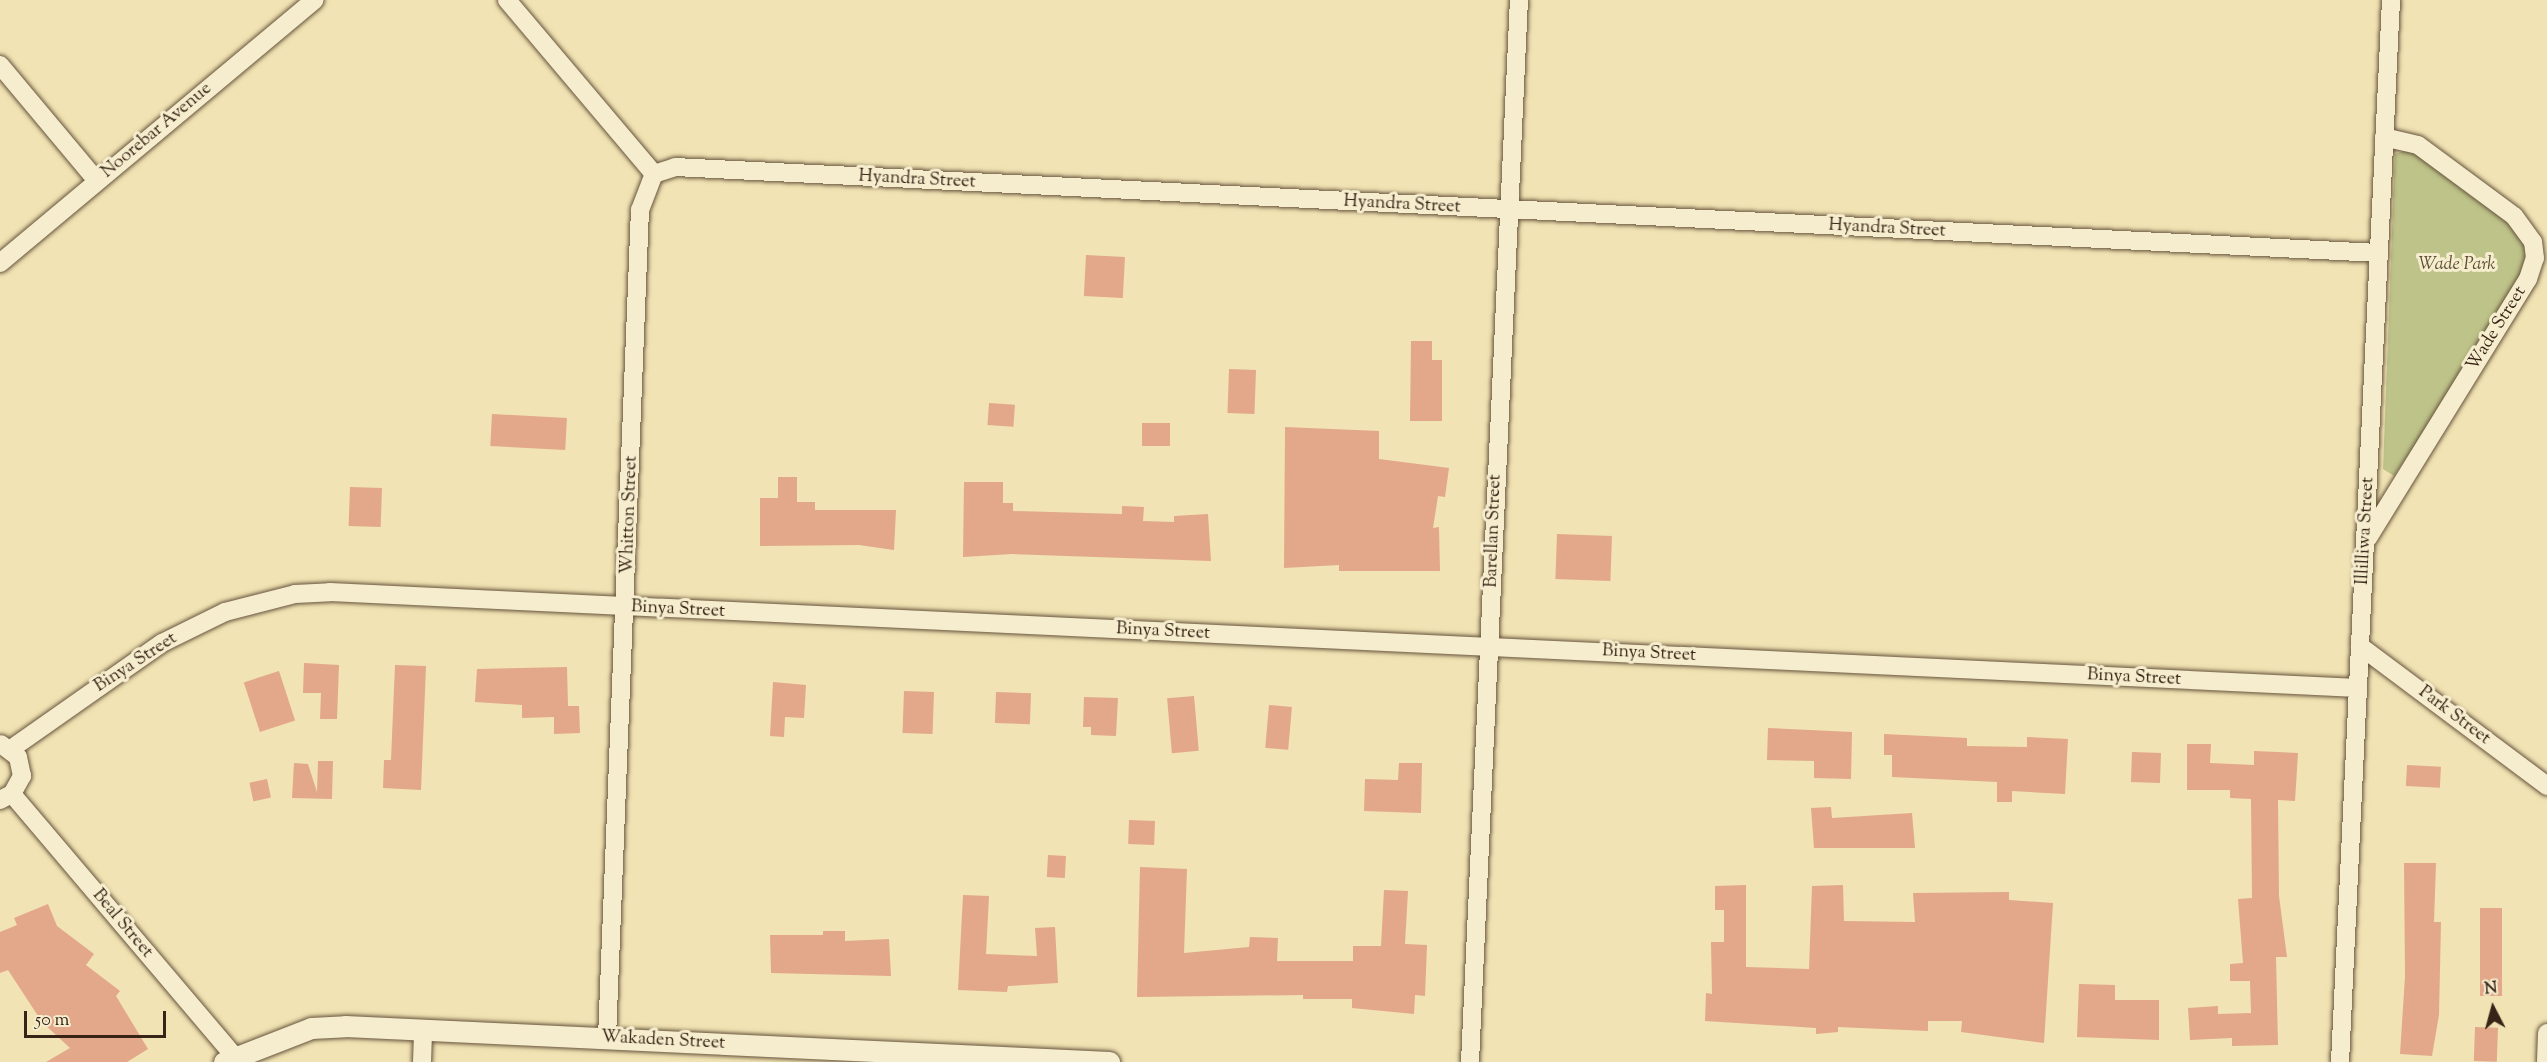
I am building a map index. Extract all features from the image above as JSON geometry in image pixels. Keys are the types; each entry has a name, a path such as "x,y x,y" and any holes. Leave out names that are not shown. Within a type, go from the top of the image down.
{"street":[{"name":"Noorebar Avenue","path":"0,263 315,0"},
{"path":"507,0 654,174"},
{"name":"Barellan Street","path":"1470,1062 1507,211 1519,0"},
{"name":"Illilliwa Street","path":"2340,1062 2391,0"},
{"path":"0,65 97,181"},
{"name":"Wade Street","path":"2366,540 2528,279 2535,258 2533,242 2514,216 2418,145 2384,137"},
{"name":"Hyandra Street","path":"654,174 675,167 1507,211 2378,253"},
{"name":"Whitton Street","path":"607,1038 627,608 640,210 654,174"},
{"name":"Binya Street","path":"6,746 162,643 225,612 295,594 402,593 627,608 2358,688"},
{"name":"Park Street","path":"2360,646 2547,786"},
{"path":"6,746 22,776 6,797"},
{"name":"Beal Street","path":"6,797 228,1058"},
{"name":"Wakaden Street","path":"228,1058 311,1028 423,1029 1109,1062"},
{"path":"422,1062 423,1029"},
{"path":"2546,1062 2547,1033"}],"green space":[{"name":"Wade Park","path":"2410,149 2516,223 2525,237 2528,279 2394,476 2383,469 2395,154"}],"building":[{"path":"1086,255 1125,257 1123,298 1084,296"},
{"path":"1411,341 1432,341 1432,360 1442,360 1442,421 1410,421"},
{"path":"1229,369 1256,370 1254,414 1227,413"},
{"path":"989,403 1015,405 1013,427 987,425"},
{"path":"492,414 567,418 565,450 490,446"},
{"path":"1142,423 1170,423 1170,446 1142,446"},
{"path":"1285,427 1379,431 1379,459 1449,468 1445,497 1438,496 1433,528 1439,527 1440,571 1339,571 1339,565 1284,568"},
{"path":"778,477 797,477 797,502 815,502 815,510 896,510 894,550 859,545 760,546 760,498 778,498"},
{"path":"964,482 1003,482 1003,503 1013,503 1013,511 1122,514 1122,506 1144,507 1143,521 1174,522 1174,516 1208,514 1211,561 1012,554 963,557"},
{"path":"350,487 382,488 381,527 349,526"},
{"path":"1557,534 1612,536 1610,581 1555,579"},
{"path":"304,663 339,665 337,719 320,719 321,693 303,693"},
{"path":"395,665 426,666 421,790 383,788 384,760 391,760"},
{"path":"567,667 568,706 579,706 580,733 554,734 554,717 522,718 522,705 475,702 477,669"},
{"path":"279,671 295,720 260,732 244,682"},
{"path":"773,682 806,685 804,718 785,717 784,737 770,736"},
{"path":"904,691 934,692 933,734 903,733"},
{"path":"996,692 1031,693 1030,724 995,723"},
{"path":"1194,696 1199,751 1172,753 1167,698"},
{"path":"1084,697 1118,698 1116,736 1091,735 1091,727 1083,727"},
{"path":"1269,705 1292,707 1288,750 1265,748"},
{"path":"1768,728 1852,732 1851,779 1814,778 1814,761 1767,760"},
{"path":"1884,734 1967,738 1967,746 2027,747 2027,737 2068,739 2065,794 2012,791 2012,802 1997,802 1997,782 1892,777 1892,755 1884,755"},
{"path":"2187,744 2211,744 2210,763 2254,765 2254,751 2298,753 2295,801 2278,800 2279,896 2287,957 2276,957 2278,1045 2232,1046 2232,1038 2190,1040 2188,1008 2218,1006 2218,1014 2251,1013 2250,981 2230,981 2230,964 2243,963 2238,899 2252,898 2251,799 2230,798 2230,790 2187,790"},
{"path":"2132,752 2161,753 2160,783 2131,782"},
{"path":"318,761 333,761 332,799 292,798 294,763 308,764 317,792"},
{"path":"1399,763 1422,763 1421,813 1364,811 1365,779 1398,780"},
{"path":"2407,765 2441,767 2440,788 2406,786"},
{"path":"267,779 271,798 253,801 249,783"},
{"path":"1831,807 1832,818 1912,813 1915,848 1814,848 1811,808"},
{"path":"1129,820 1155,821 1154,845 1128,844"},
{"path":"1048,855 1066,856 1065,878 1047,877"},
{"path":"2404,863 2436,863 2434,922 2441,922 2439,1015 2432,1056 2400,1054 2405,977"},
{"path":"1140,867 1187,869 1184,953 1249,947 1250,937 1278,938 1277,961 1353,961 1353,946 1381,946 1384,890 1408,891 1405,944 1427,945 1425,996 1415,995 1414,1014 1352,1008 1352,999 1303,999 1303,995 1137,997"},
{"path":"1746,885 1746,967 1809,969 1812,886 1843,885 1844,921 1915,922 1913,893 2009,892 2009,900 2053,903 2044,1043 1961,1032 1962,1021 1928,1021 1928,1031 1838,1027 1838,1032 1816,1034 1816,1028 1705,1021 1706,993 1712,994 1711,942 1724,942 1724,910 1715,910 1715,886"},
{"path":"963,895 989,896 986,954 1037,956 1035,928 1055,927 1058,983 1008,986 1007,992 958,990"},
{"path":"48,904 57,926 94,954 86,965 120,991 116,996 148,1049 127,1062 46,1062 70,1048 42,1022 8,970 0,973 0,932 17,925 14,918"},
{"path":"2480,908 2502,908 2502,996 2480,996"},
{"path":"823,931 845,931 845,941 889,939 891,976 771,973 770,935 823,935"},
{"path":"2079,984 2115,985 2115,1000 2159,1000 2159,1040 2077,1037"},
{"path":"2475,1027 2498,1028 2497,1062 2474,1061"}]}
